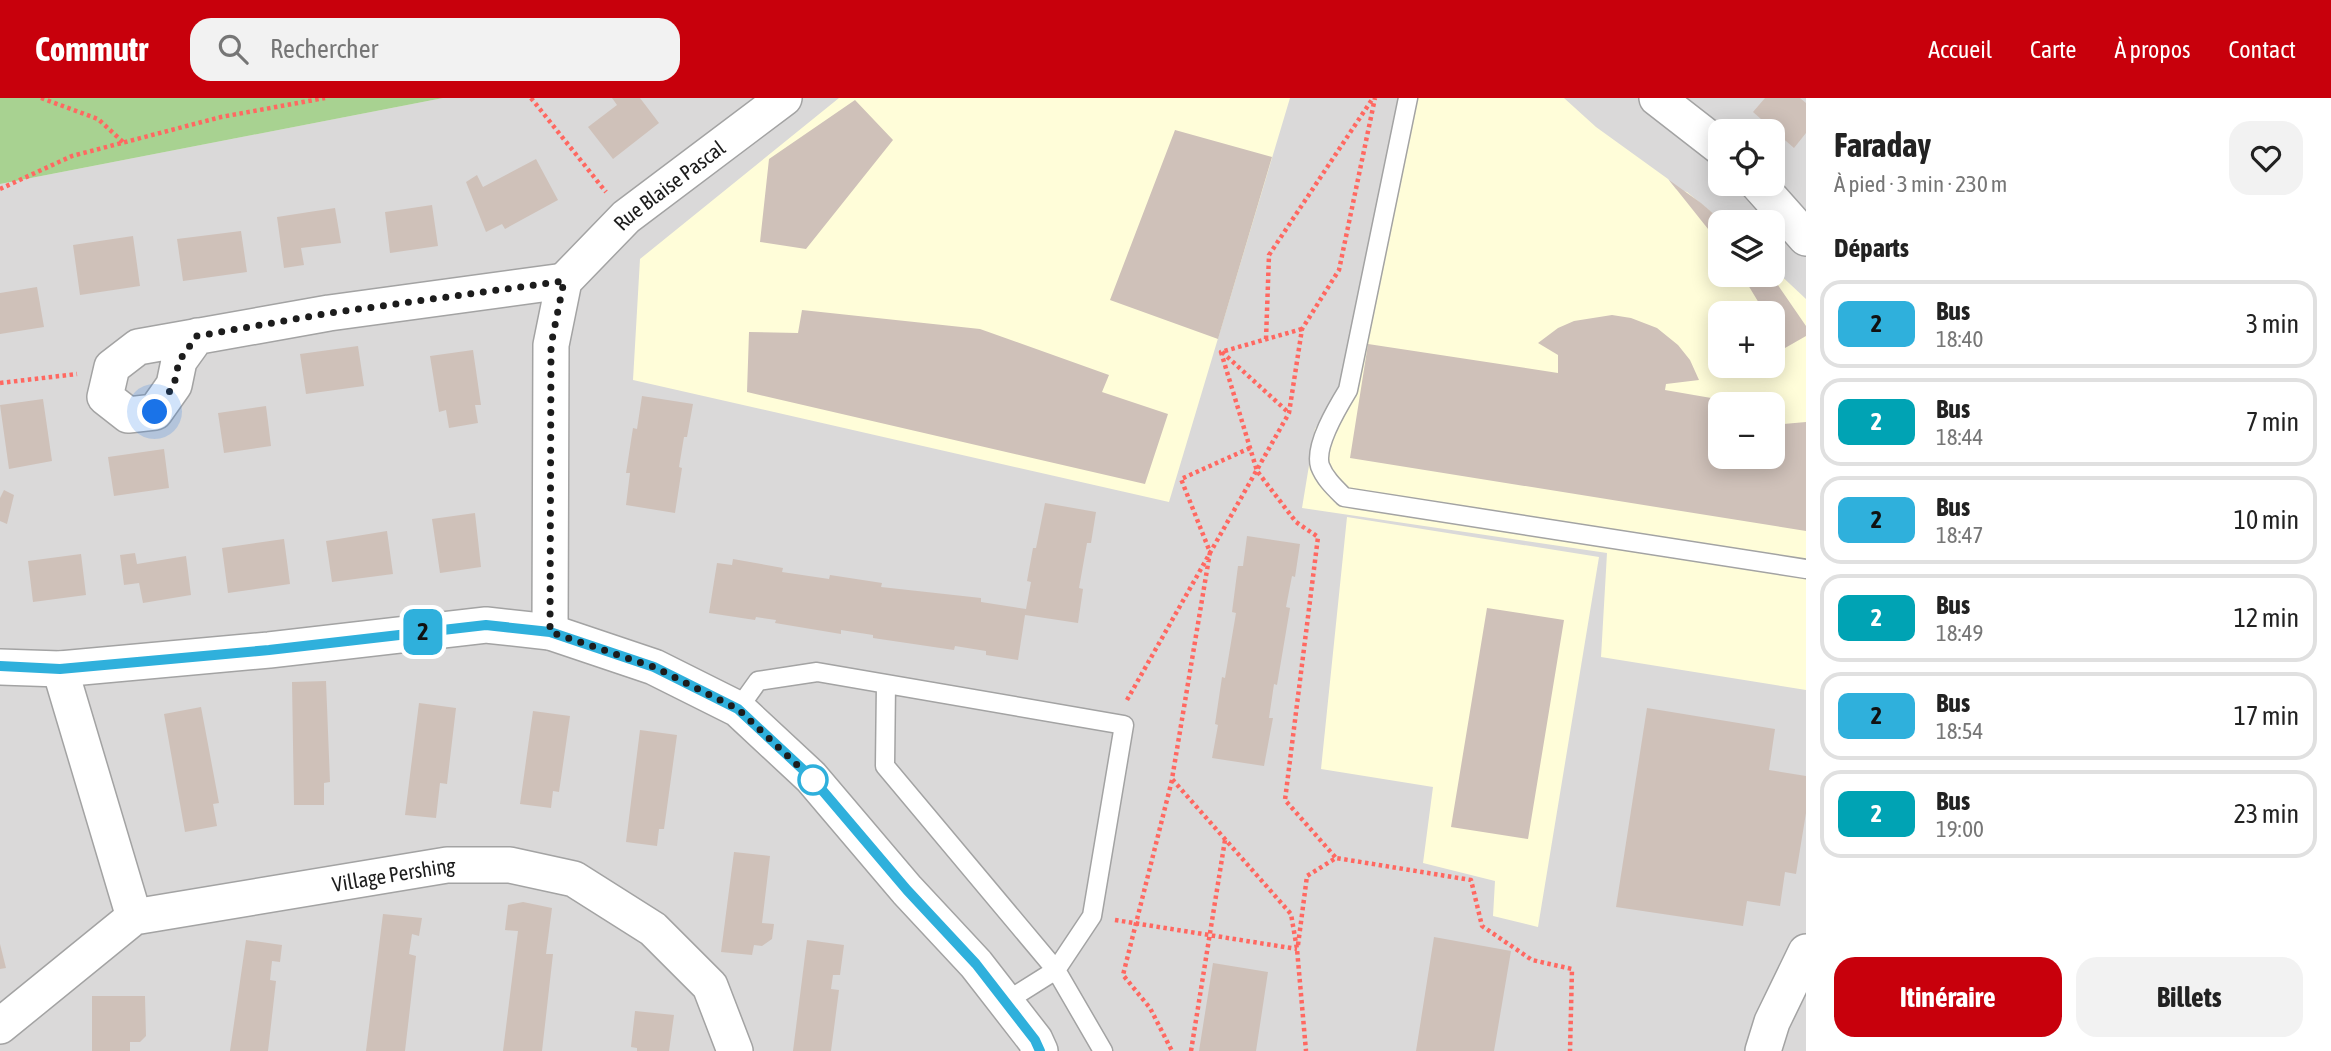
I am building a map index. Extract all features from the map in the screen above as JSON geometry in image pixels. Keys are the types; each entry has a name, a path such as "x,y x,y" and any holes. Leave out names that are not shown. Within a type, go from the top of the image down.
{"street":[{"name":"Rue Blaise Pascal","path":"564,281 626,217 784,98"},
{"path":"1657,98 1708,138"},
{"path":"1769,196 1806,238"},
{"path":"197,336 179,361 174,385 155,412 128,415 105,397 112,366 138,346 330,313 564,281 551,345 550,632"},
{"path":"0,667 60,669 269,650 486,625 550,632 654,667 738,709 811,777 907,890 976,964 1035,1040 1040,1051"},
{"path":"60,669 134,917"},
{"name":"Village Pershing","path":"7,1032 134,917 447,865 510,865 574,879 653,929 710,986 735,1051"},
{"path":"1763,1051 1772,1022 1806,952"}],"lane":[{"path":"1408,98 1348,390 1333,415 1320,451 1320,465 1329,482 1344,497 1806,569"},
{"path":"738,709 758,681 817,672 1124,726 1091,916 1056,970 1005,1002"},
{"path":"886,684 884,766 1056,970 1103,1051"}],"path":[{"path":"41,98 98,119 123,142"},
{"path":"0,189 72,156 221,117 325,98"},
{"path":"531,98 626,217"},
{"path":"1114,724 1289,413 1302,329 1339,270 1374,98"},
{"path":"1266,339 1269,254 1374,98"},
{"path":"1221,352 1302,329"},
{"path":"1221,352 1289,413"},
{"path":"1221,352 1257,471 1296,522 1318,537 1285,800 1336,858 1471,880 1482,926 1532,960 1572,969 1570,1051"},
{"path":"0,383 77,374 112,366"},
{"path":"1172,1051 1150,1008 1124,975 1172,779 1210,552 1181,479 1250,448"},
{"path":"1172,779 1290,914 1297,949 1306,1051"},
{"path":"1191,1051 1225,839"},
{"path":"1297,949 1307,876 1336,858"},
{"path":"1091,916 1297,949"}],"shaded area":[{"path":"443,98 1806,98 1806,1051 0,1051 0,184"},
{"path":"839,98 1290,98 1169,502 633,380 640,259"},
{"path":"1401,98 1564,98 1596,127 1668,179 1676,189 1687,192 1709,210 1708,287 1785,287 1785,279 1806,299 1806,690 1601,657 1607,553 1302,508 1315,429 1341,392"},
{"path":"1347,517 1599,557 1538,927 1493,916 1495,881 1423,863 1433,787 1321,769"}],"green space":[{"path":"0,98 443,98 0,184"}],"building":[{"path":"612,98 640,98 659,123 613,159 588,127 617,105"},
{"path":"1765,98 1800,98 1806,103 1806,133 1794,148 1785,140 1785,119 1761,119 1753,112"},
{"path":"855,100 893,140 806,249 760,242 769,159"},
{"path":"1175,130 1272,157 1218,339 1110,300"},
{"path":"536,159 558,200 505,229 502,224 486,232 466,182 477,175 483,187"},
{"path":"1669,180 1709,210 1708,229"},
{"path":"432,205 438,246 390,253 385,212"},
{"path":"335,208 341,243 301,248 304,265 284,268 277,217"},
{"path":"241,231 247,272 183,281 177,239"},
{"path":"133,236 140,286 80,295 73,245"},
{"path":"37,287 44,327 0,334 0,293"},
{"path":"1749,287 1779,287 1806,326 1806,336 1785,348 1785,301 1758,301"},
{"path":"802,310 980,329 1109,375 1102,392 1168,414 1145,484 747,392 749,332 798,333"},
{"path":"1612,315 1631,318 1657,328 1678,345 1690,360 1699,380 1666,384 1665,390 1708,397 1708,469 1785,469 1785,424 1806,422 1806,531 1350,458 1368,344 1558,373 1558,355 1538,343 1558,328 1574,321"},
{"path":"358,346 364,386 306,394 300,354"},
{"path":"473,350 481,405 475,405 478,423 449,428 446,410 439,412 430,356"},
{"path":"642,396 693,404 679,467 682,468 675,513 626,505 630,473 626,473 633,428 637,429"},
{"path":"43,399 52,461 9,469 0,405"},
{"path":"266,406 271,446 224,453 218,413"},
{"path":"164,449 169,488 114,496 108,457"},
{"path":"4,490 14,495 7,524 0,521 0,498"},
{"path":"1045,503 1096,512 1079,588 1083,589 1078,623 1025,615 1018,660 955,646 954,650 873,638 873,635 841,630 841,634 775,623 776,620 756,617 755,620 709,613 717,563 732,565 733,559 783,568 782,572 829,579 830,575 882,583 881,587 981,598 981,602 1026,609 1031,582 1027,581"},
{"path":"475,513 481,567 440,573 432,519"},
{"path":"387,531 393,574 332,582 326,541"},
{"path":"1247,536 1300,544 1295,577 1292,576 1286,607 1290,608 1277,685 1274,684 1269,718 1273,718 1264,766 1212,758 1222,677 1225,678 1236,613 1232,612 1238,566 1243,566"},
{"path":"284,539 290,584 228,593 222,548"},
{"path":"135,553 137,564 186,556 191,595 143,603 139,583 124,585 120,555"},
{"path":"81,554 86,595 33,602 28,561"},
{"path":"1487,608 1564,620 1528,839 1451,827"},
{"path":"326,681 330,782 324,783 324,805 294,805 292,682"},
{"path":"419,703 456,708 447,784 440,783 436,818 405,815"},
{"path":"201,707 219,803 213,804 217,826 185,832 164,714"},
{"path":"1647,708 1775,729 1769,770 1806,776 1806,813 1796,874 1785,872 1780,906 1747,901 1743,926 1616,907"},
{"path":"533,711 570,716 559,792 553,791 551,808 520,804"},
{"path":"640,730 677,735 664,829 659,829 657,846 626,842"},
{"path":"734,852 770,856 762,923 774,924 772,939 762,946 754,945 752,955 721,952"},
{"path":"523,902 552,908 546,954 553,954 542,1051 503,1051 518,931 505,930 508,905"},
{"path":"383,914 422,918 419,936 412,934 409,954 416,956 405,1051 366,1051"},
{"path":"1434,937 1511,951 1494,1051 1416,1051"},
{"path":"246,940 282,945 280,962 272,961 270,980 276,981 268,1051 230,1051"},
{"path":"807,940 844,945 840,975 833,975 831,989 839,990 831,1051 793,1051"},
{"path":"0,944 6,968 0,969"},
{"path":"1213,963 1268,972 1256,1051 1199,1051"},
{"path":"92,996 145,996 146,1036 140,1042 130,1042 130,1051 92,1051"},
{"path":"635,1011 674,1015 669,1051 637,1051 637,1048 631,1047"}],"bus line":[{"name":"2","path":"0,666 60,669 269,650 486,625 550,632 654,667 738,709 811,777 907,890 976,964 1035,1040 1040,1051"}],"route":[{"path":"155,412 174,385 179,361 197,336 330,313 564,281 551,345 550,632 654,667 738,709 813,780"}]}
